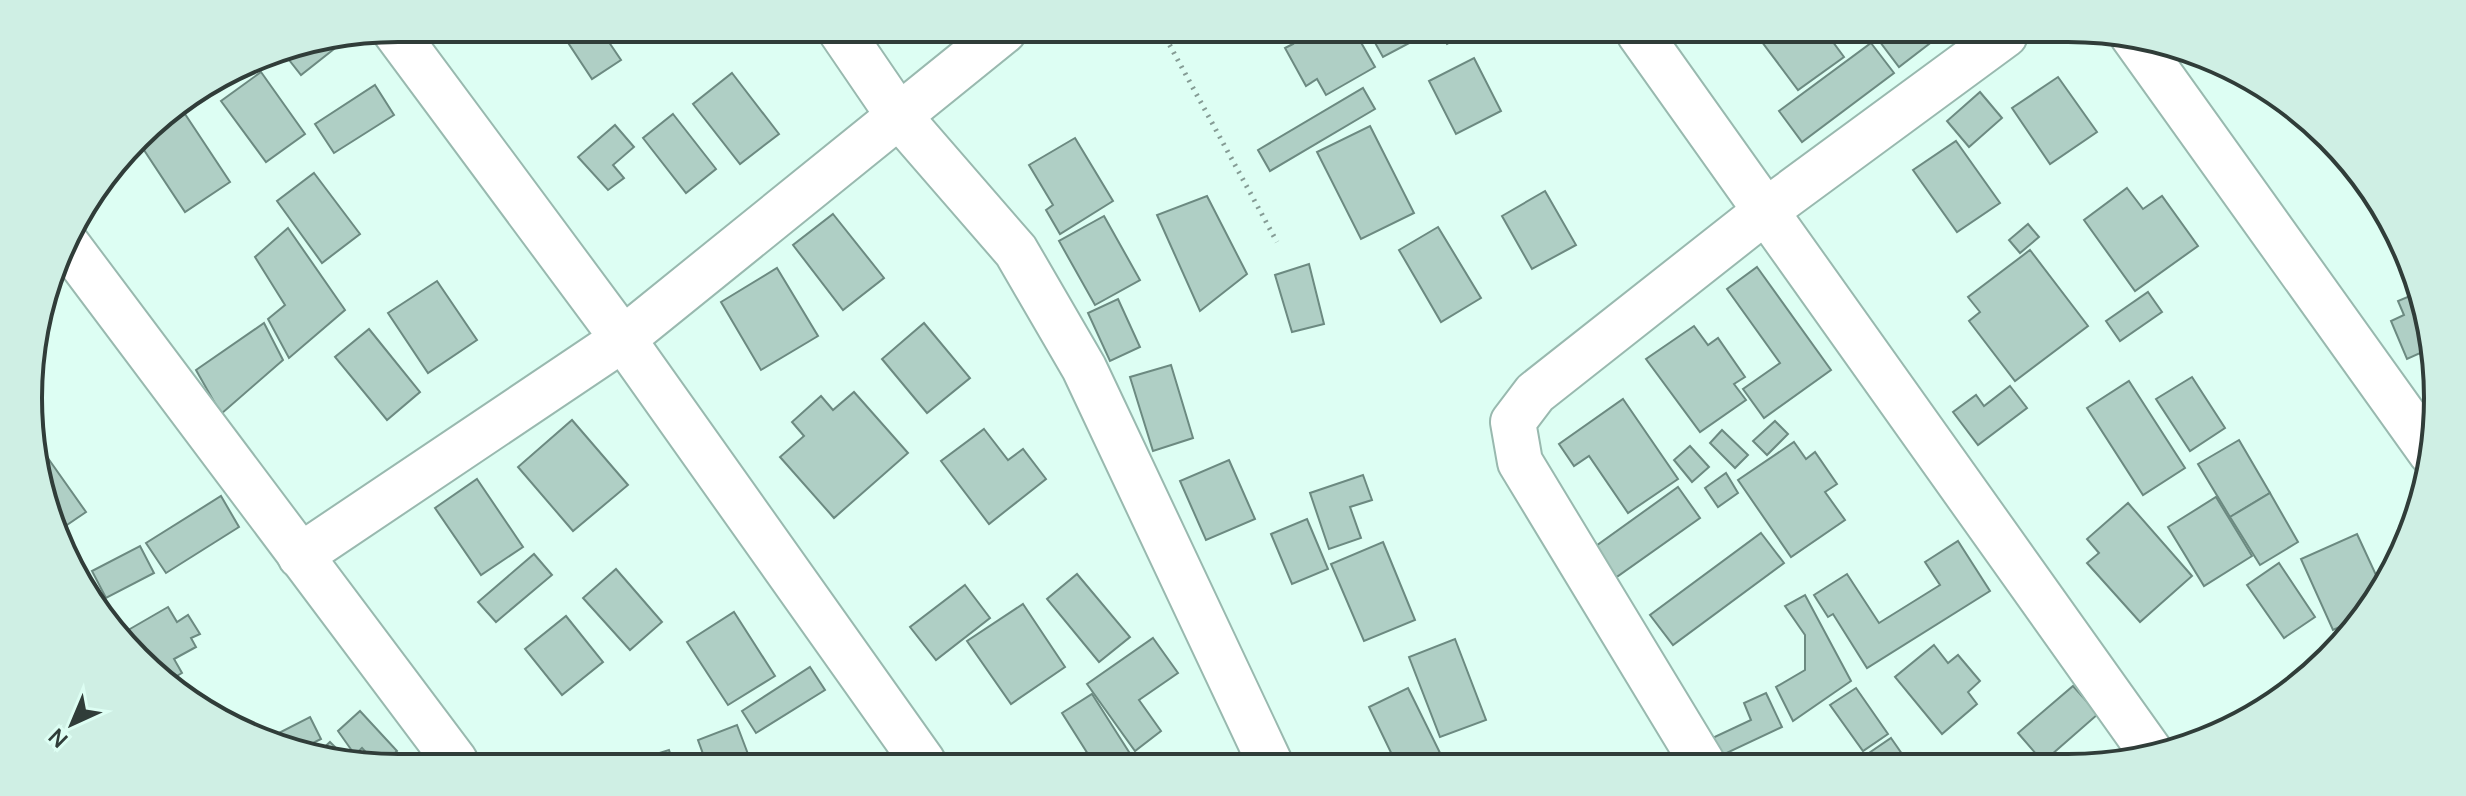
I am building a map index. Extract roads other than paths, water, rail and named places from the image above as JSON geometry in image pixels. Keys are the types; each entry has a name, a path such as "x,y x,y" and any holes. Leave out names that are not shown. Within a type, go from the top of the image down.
{"street":[{"path":"403,42 623,339 917,754"},
{"path":"848,42 898,115 1016,251 1077,355 1266,754"},
{"path":"300,556 623,339 990,42"},
{"path":"1646,42 2146,745"},
{"path":"1697,754 1520,462 1513,422 1535,393 1767,210 1995,42"},
{"path":"2143,50 2421,440"},
{"path":"73,253 450,754"}]}
